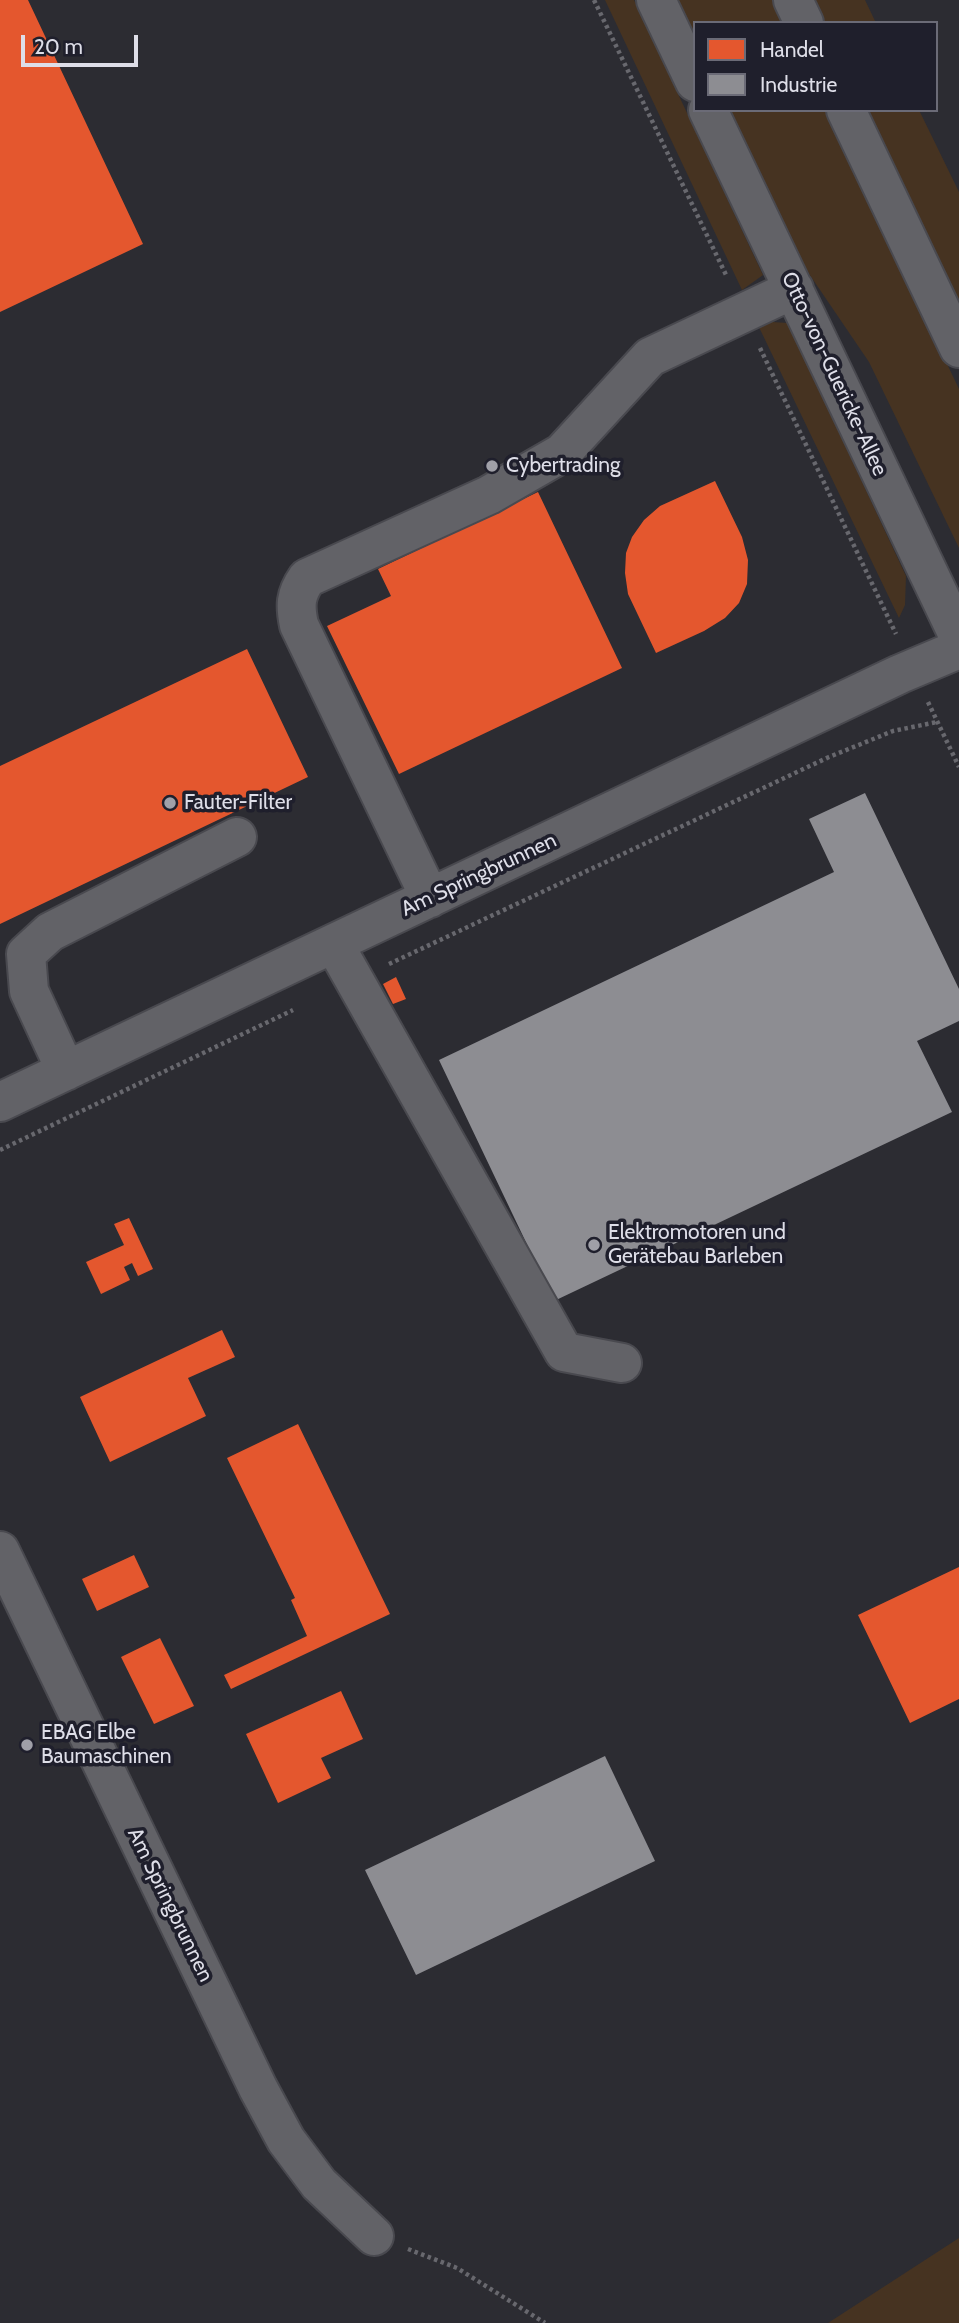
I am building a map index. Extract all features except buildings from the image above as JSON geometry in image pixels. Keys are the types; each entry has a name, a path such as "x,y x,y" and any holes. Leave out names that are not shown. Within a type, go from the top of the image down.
{"street":[{"path":"656,0 693,78"},
{"path":"793,0 803,21"},
{"name":"Otto-von-Guericke-Allee","path":"709,112 959,637"},
{"path":"847,112 959,348"},
{"path":"430,898 299,625 295,605 298,592 307,578 489,495 562,453 650,357 794,289"},
{"name":"Am Springbrunnen","path":"0,1102 959,649"},
{"path":"66,1071 29,991 26,954 50,932 237,836"},
{"path":"334,944 564,1352 621,1363"},
{"name":"Am Springbrunnen","path":"0,1551 286,2140 319,2184 374,2236"}],"path":[{"path":"594,0 959,766"},
{"path":"0,1150 829,757 893,731 937,722"},
{"path":"374,2236 457,2268 545,2323"}],"shaded area":[{"path":"605,0 634,0 763,275 742,290"},
{"path":"678,0 773,0 783,21 693,21 693,31"},
{"path":"812,0 865,0 875,21 822,21"},
{"path":"731,112 827,112 959,389 959,548 869,362 801,262"},
{"path":"867,112 920,112 959,192 959,305"},
{"path":"756,321 788,323 906,576 905,605 899,618"},
{"path":"959,2238 959,2323 828,2323"}],"place":[{"name":"Cybertrading","path":"492,466"},
{"name":"Fauter-Filter","path":"170,803"},
{"name":"Elektromotoren und Gerätebau Barleben","path":"594,1245"},
{"name":"EBAG Elbe Baumaschinen","path":"27,1745"}]}
